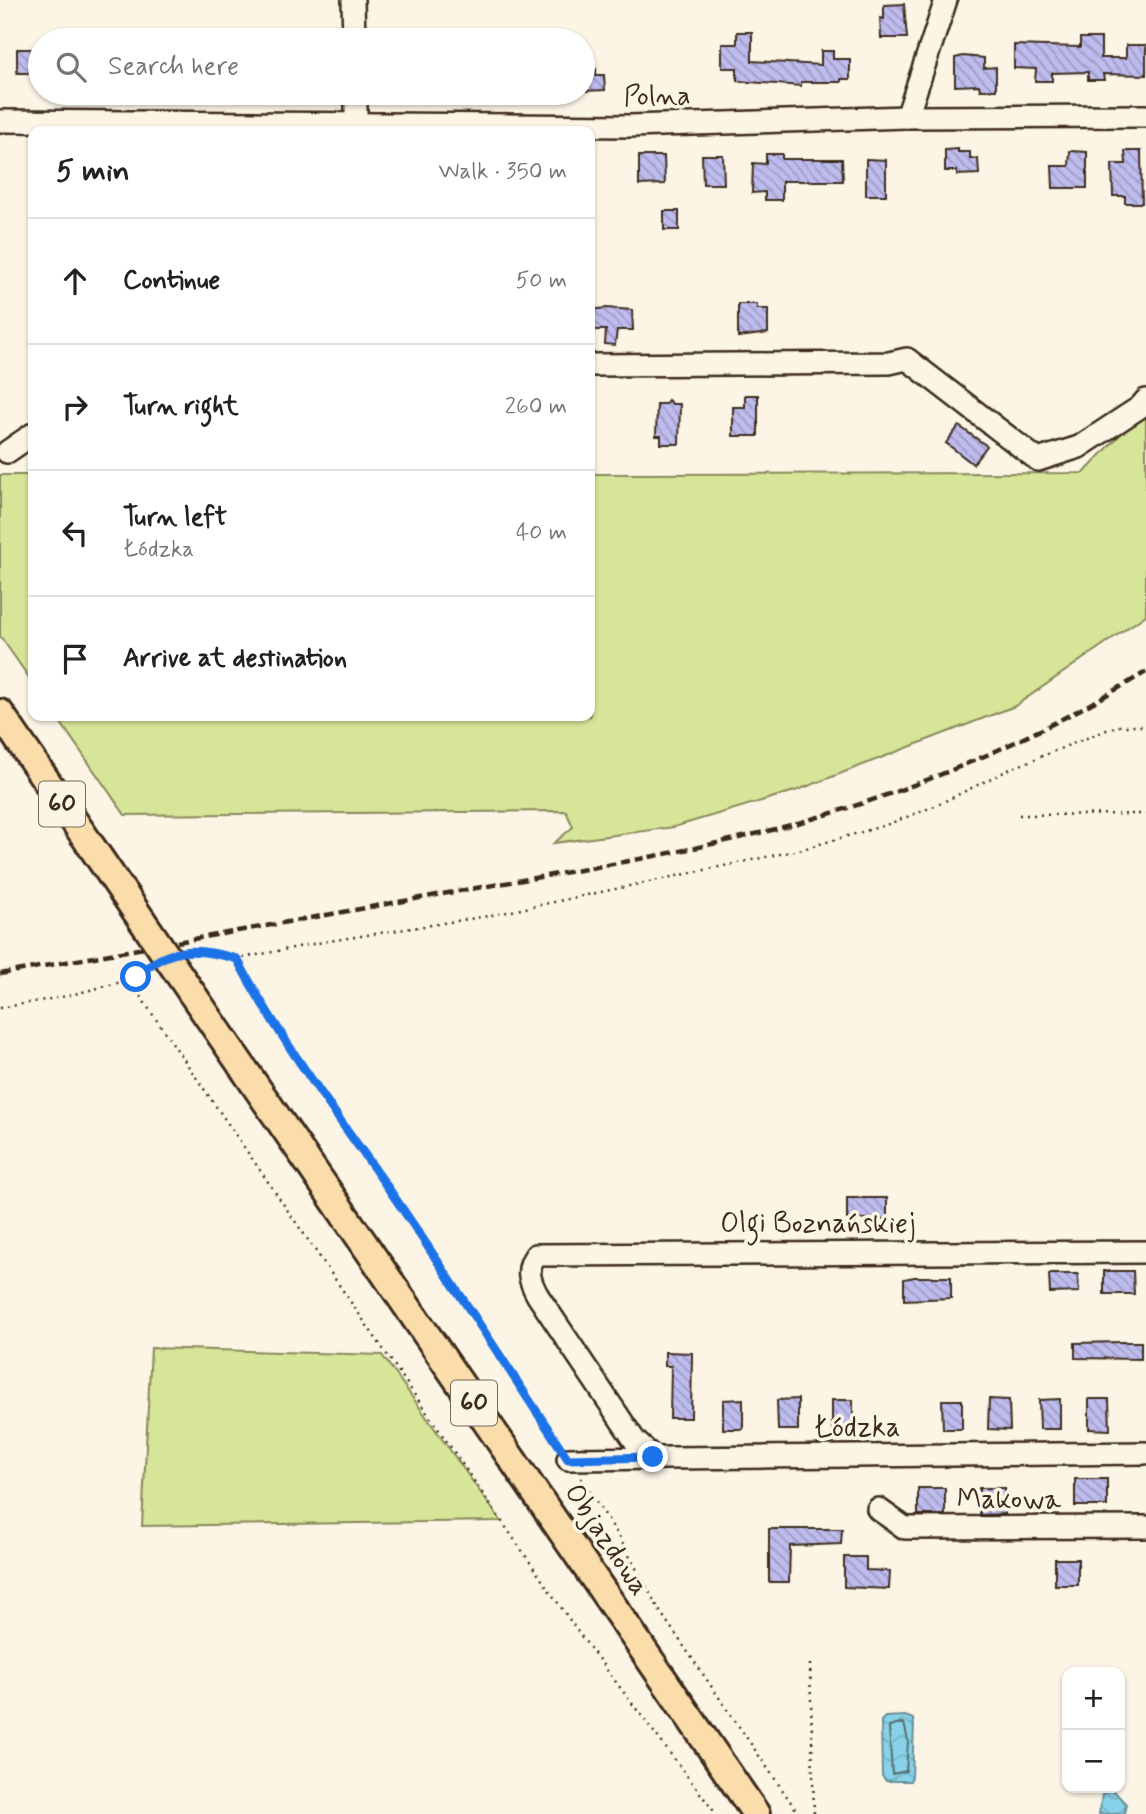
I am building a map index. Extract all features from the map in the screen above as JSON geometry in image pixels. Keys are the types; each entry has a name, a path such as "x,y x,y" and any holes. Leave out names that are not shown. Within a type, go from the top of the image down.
{"main road":[{"name":"Objazdowa","path":"0,713 756,1814"}],"street":[{"path":"353,0 354,28"},
{"path":"907,117 946,0"},
{"path":"356,105 356,126"},
{"name":"Polna","path":"595,126 907,117 1146,116"},
{"name":"Polna","path":"0,121 254,126"},
{"path":"595,365 889,363 907,359 1038,460 1079,447 1140,407 1146,400"},
{"path":"7,452 28,437"},
{"name":"Olgi Boznańskiej","path":"653,1457 635,1441 538,1296 529,1280 529,1272 536,1255 1146,1252"},
{"name":"Łódzka","path":"568,1459 1146,1453"},
{"name":"Makowa","path":"878,1509 905,1528 1146,1527"}],"path":[{"path":"180,950 219,954 237,959 323,942 488,916 799,850 886,825 935,806 1010,769 1116,726 1146,726"},
{"path":"1019,815 1146,814"},
{"path":"237,959 261,1004 295,1056 432,1253 616,1532 661,1613 799,1814"},
{"path":"0,1008 67,996 136,977 151,963"},
{"path":"129,979 578,1632 716,1814"},
{"path":"810,1664 814,1814"}],"green space":[{"path":"1146,407 1146,615 1015,706 798,790 674,827 554,843 573,827 566,811 125,815 59,721 595,721 595,474 1084,473"},
{"path":"0,475 28,475 28,676 0,636"},
{"path":"151,1348 382,1355 501,1521 142,1526"}],"water":[{"path":"905,1716 913,1719 914,1725 912,1777 910,1781 886,1781 882,1776 881,1721 885,1717"},
{"path":"1116,1793 1126,1804 1124,1814 1099,1814 1102,1795"}],"building":[{"path":"904,4 907,38 881,38 880,18 884,19 884,5"},
{"path":"737,32 752,32 752,61 821,65 821,51 833,51 833,59 850,59 850,79 841,79 841,82 801,82 801,86 737,81 737,68 722,68 722,44 737,44"},
{"path":"1080,38 1101,38 1101,58 1126,58 1126,45 1146,45 1146,75 1103,74 1104,80 1088,80 1088,72 1052,73 1052,81 1035,81 1036,69 1014,68 1014,45 1080,47"},
{"path":"17,49 28,49 28,73 17,73"},
{"path":"955,58 984,58 984,68 996,67 996,90 980,90 979,85 955,86"},
{"path":"595,69 596,75 604,75 605,90 595,90"},
{"path":"958,149 958,152 970,152 970,159 978,159 979,174 957,175 957,171 945,171 945,150"},
{"path":"1070,151 1087,152 1087,188 1053,188 1052,166 1069,166"},
{"path":"1125,151 1141,151 1142,203 1125,203 1125,196 1113,196 1112,164 1126,164"},
{"path":"766,154 782,154 782,159 842,159 843,181 782,181 782,200 765,200 765,192 752,193 753,163 766,164"},
{"path":"702,155 723,155 724,184 703,184"},
{"path":"639,156 664,156 665,184 639,185"},
{"path":"866,159 886,160 886,195 866,195"},
{"path":"664,211 679,211 679,230 664,230"},
{"path":"738,304 757,304 757,309 768,309 768,333 738,337"},
{"path":"595,309 632,310 633,330 617,330 615,345 605,344 606,330 595,330"},
{"path":"745,395 758,395 758,436 733,436 733,407 745,407"},
{"path":"668,400 672,404 680,404 679,444 661,444 661,436 656,436 657,404 665,404"},
{"path":"959,426 987,446 973,464 946,443"},
{"path":"847,1198 887,1198 887,1219 847,1219"},
{"path":"1104,1271 1133,1271 1134,1294 1104,1294"},
{"path":"1049,1274 1078,1274 1079,1292 1050,1293"},
{"path":"951,1277 951,1298 904,1300 904,1279"},
{"path":"1141,1342 1141,1359 1075,1358 1075,1343"},
{"path":"665,1352 692,1353 691,1418 670,1418 671,1366 665,1366"},
{"path":"743,1399 743,1429 723,1429 723,1400"},
{"path":"798,1399 798,1430 778,1430 777,1400"},
{"path":"989,1399 1009,1400 1010,1430 988,1429"},
{"path":"1060,1399 1060,1429 1040,1429 1039,1400"},
{"path":"1089,1399 1109,1399 1110,1430 1089,1429"},
{"path":"832,1400 853,1400 853,1430 832,1430"},
{"path":"942,1400 962,1400 962,1429 943,1429"},
{"path":"1075,1479 1107,1479 1107,1506 1075,1506"},
{"path":"918,1488 945,1488 945,1515 918,1515"},
{"path":"979,1488 1005,1488 1005,1514 980,1515"},
{"path":"769,1529 842,1529 841,1544 790,1546 789,1582 769,1582"},
{"path":"844,1557 866,1557 866,1570 890,1571 889,1589 844,1587"},
{"path":"1055,1559 1078,1559 1078,1585 1055,1585"}],"railway":[{"path":"0,974 616,863 783,827 878,798 970,762 1060,720 1146,672"}],"route":[{"path":"136,977 151,963 180,950 219,954 237,959 261,1004 295,1056 432,1253 568,1459 653,1457"}]}
